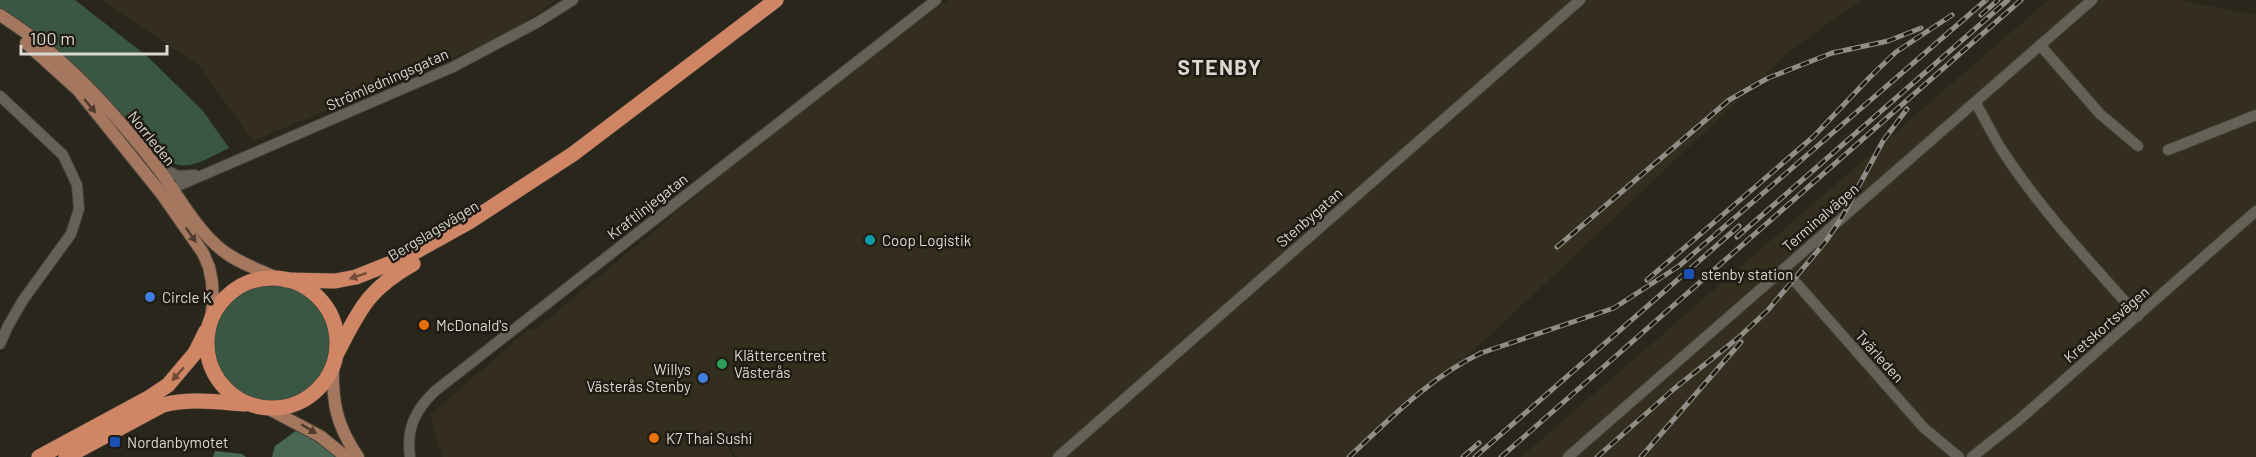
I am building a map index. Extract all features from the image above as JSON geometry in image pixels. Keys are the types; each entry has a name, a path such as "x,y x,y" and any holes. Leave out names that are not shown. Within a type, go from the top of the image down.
{"highway":[{"name":"Bergslagsvägen","path":"282,279 335,281 357,277 389,265 469,222 573,154 776,0"},
{"name":"Bergslagsvägen","path":"334,361 355,316 367,299 385,281 495,214 558,169 573,154"},
{"path":"39,457 150,398 168,385 195,353 219,305 231,292 245,284 262,279 282,279 311,292 329,313 336,340 334,361 326,379 314,392 292,404 267,408 202,400 176,401 163,405 66,457"},
{"path":"210,323 207,342 208,358 214,373 223,387 250,405"}],"main road":[{"name":"Norrleden","path":"0,15 27,34 89,87 154,164 209,267 213,301 210,323"},
{"name":"Norrleden","path":"0,25 16,35 78,90 222,250 282,279"},
{"path":"334,361 334,398 338,423 358,457"},
{"path":"267,408 320,436 346,457"}],"street":[{"name":"Strömledningsgatan","path":"167,191 453,67 532,26 573,0"},
{"name":"Kraftlinjegatan","path":"411,457 409,429 415,414 435,391 936,0"},
{"name":"Stenbygatan","path":"1058,457 1580,0"},
{"name":"Terminalvägen","path":"1568,457 2092,0"},
{"path":"2040,45 2100,114 2138,146"},
{"path":"0,96 63,155 77,185 78,209 71,234 23,300 0,344"},
{"path":"1975,102 2001,147 2029,188 2093,266 2138,316"},
{"path":"2168,150 2256,115"},
{"name":"Strömledningsgatan","path":"154,164 178,176 207,173"},
{"name":"Kretskortsvägen","path":"1972,457 2020,419 2256,211"},
{"name":"Tvärleden","path":"1784,268 1924,429 1959,457"}],"shaded area":[{"path":"101,0 557,0 503,37 253,141 198,65"},
{"path":"948,0 1862,0 1791,50 1494,332 1349,457 737,457 726,440 733,457 442,457 430,415 526,331 537,328 796,113"},
{"path":"2048,0 2178,0 2256,15 2256,457 1521,457"}],"green space":[{"path":"0,0 75,0 148,57 203,111 229,148 189,165 181,165 164,159 80,72 0,10"},
{"path":"272,285 294,289 313,302 326,321 330,343 326,365 313,384 294,397 272,401 250,397 231,384 218,365 214,343 218,321 231,302 250,289"},
{"path":"297,430 328,448 335,457 272,457 275,446"},
{"path":"215,451 242,454 246,457 213,457"}],"railway":[{"path":"1349,457 1411,400 1462,363 1481,353 1614,308 1679,266 1986,0"},
{"path":"1981,15 1998,0"},
{"path":"1737,237 2008,0"},
{"path":"1501,457 2021,0"},
{"path":"1647,280 1813,137 1896,52 1952,15"},
{"path":"1557,247 1729,100 1768,78 1832,53 1888,41 1921,28"},
{"path":"1597,457 1768,310 1826,241 1842,217 1883,141 1907,109"},
{"path":"1475,457 1739,226"},
{"path":"1641,457 1741,342"},
{"path":"1463,457 1479,443"}],"place":[{"name":"Coop Logistik","path":"870,240"},
{"name":"stenby station","path":"1689,274"},
{"name":"Circle K","path":"150,297"},
{"name":"McDonald's","path":"424,325"},
{"name":"Klättercentret Västerås","path":"722,364"},
{"name":"Willys Västerås Stenby","path":"703,378"},
{"name":"K7 Thai Sushi","path":"654,438"},
{"name":"Nordanbymotet","path":"115,442"}],"district":[{"name":"STENBY","path":"1220,66"}]}
